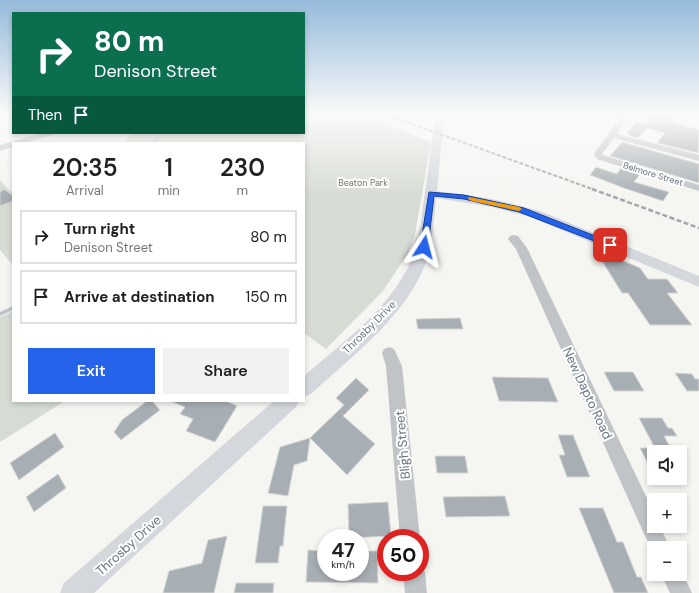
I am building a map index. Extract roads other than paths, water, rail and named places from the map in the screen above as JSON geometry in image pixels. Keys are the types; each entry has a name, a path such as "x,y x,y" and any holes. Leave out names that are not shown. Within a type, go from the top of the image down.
{"main road":[{"name":"Throsby Drive","path":"305,387 379,320 407,284 424,247 437,142"},
{"path":"431,194 492,203 536,214 699,282"},
{"name":"Throsby Drive","path":"74,593 288,402"}],"street":[{"name":"Belmore Street","path":"606,142 598,154 600,157 608,161 699,188"},
{"path":"637,142 699,158"},
{"path":"0,148 12,144"},
{"name":"New Dapto Road","path":"514,239 521,248 657,541"},
{"name":"Bligh Street","path":"389,353 394,366 409,529"},
{"path":"415,581 416,593"},
{"path":"675,581 681,593"}],"waterway":[{"path":"0,314 12,308"}],"railway":[{"path":"461,142 595,190"},
{"path":"592,189 699,228"}],"park label":[{"name":"Beaton Park","path":"363,183"}]}
